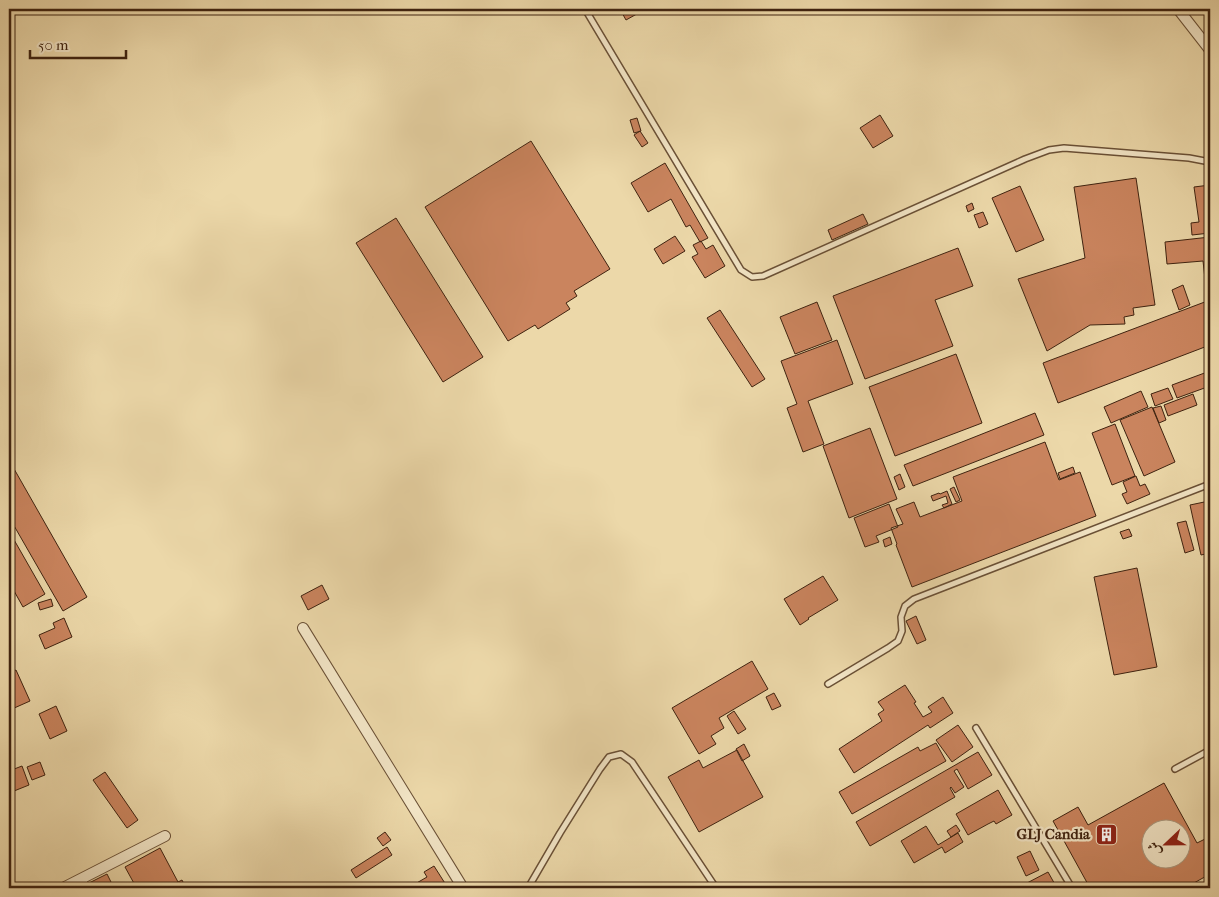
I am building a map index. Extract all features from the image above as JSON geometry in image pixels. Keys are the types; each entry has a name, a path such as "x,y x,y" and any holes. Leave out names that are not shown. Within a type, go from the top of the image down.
{"street":[{"path":"1178,9 1210,50"},
{"path":"303,628 463,888"},
{"path":"63,888 82,884 165,836"}],"lane":[{"path":"585,9 741,270 752,277 763,276 1049,150 1064,148 1189,158 1210,162"},
{"path":"828,684 898,641 902,631 901,617 905,606 914,599 1210,484"},
{"path":"976,728 1072,888"},
{"path":"1176,769 1210,750"},
{"path":"528,888 600,769 610,757 621,754 632,762 716,888"}],"building":[{"path":"625,9 644,10 626,20 621,11"},
{"path":"880,115 893,136 873,148 860,128"},
{"path":"637,118 641,131 634,133 630,120"},
{"path":"640,131 648,143 642,147 634,135"},
{"path":"531,141 610,269 574,291 577,296 566,303 570,309 538,329 535,325 508,341 425,207"},
{"path":"665,163 708,238 700,242 690,225 686,227 671,199 648,212 631,183"},
{"path":"1136,178 1155,305 1133,308 1134,315 1124,317 1125,324 1090,325 1047,351 1018,279 1085,258 1074,187"},
{"path":"1210,185 1210,233 1192,235 1191,223 1199,222 1194,187"},
{"path":"1020,186 1044,240 1016,252 992,198"},
{"path":"972,203 974,209 968,212 966,206"},
{"path":"983,212 988,224 979,228 974,215"},
{"path":"863,214 868,224 832,240 828,230"},
{"path":"396,218 483,357 443,382 356,243"},
{"path":"675,236 685,251 663,264 654,249"},
{"path":"1210,237 1210,296 1207,297 1203,261 1167,264 1165,242"},
{"path":"701,241 706,249 713,245 725,266 705,278 692,257 698,254 693,245"},
{"path":"958,248 973,286 935,300 953,346 865,379 833,296"},
{"path":"1183,285 1190,305 1179,310 1172,290"},
{"path":"1210,300 1210,345 1058,403 1043,363"},
{"path":"817,302 832,340 795,354 780,317"},
{"path":"720,310 765,379 752,387 707,318"},
{"path":"837,340 853,384 808,401 824,444 803,452 787,408 797,404 781,361"},
{"path":"956,354 982,423 895,456 869,387"},
{"path":"1210,371 1210,386 1177,398 1172,385"},
{"path":"1168,388 1173,399 1155,406 1151,394"},
{"path":"1141,391 1148,407 1111,423 1104,407"},
{"path":"1193,394 1197,405 1168,416 1164,405"},
{"path":"1161,406 1166,420 1159,423 1153,408"},
{"path":"1152,407 1175,462 1144,476 1120,420"},
{"path":"1035,413 1044,435 913,486 904,465"},
{"path":"1115,424 1135,476 1112,485 1092,433"},
{"path":"870,428 897,499 849,518 823,446"},
{"path":"1045,442 1059,480 1080,472 1096,516 912,587 891,528 903,524 896,509 914,502 920,517 962,501 953,477"},
{"path":"9,460 87,597 63,611 9,517"},
{"path":"1073,467 1075,473 1060,479 1058,473"},
{"path":"900,474 905,487 899,490 894,477"},
{"path":"1136,476 1140,486 1145,484 1150,494 1127,504 1122,494 1127,492 1123,482"},
{"path":"954,487 960,500 956,502 950,489"},
{"path":"947,491 952,504 944,508 942,505 948,503 946,496 933,501 931,496"},
{"path":"1209,501 1210,553 1201,555 1190,505"},
{"path":"889,504 898,527 876,536 879,542 865,547 854,518"},
{"path":"1186,521 1194,550 1185,553 1177,523"},
{"path":"1129,529 1132,536 1123,539 1120,532"},
{"path":"9,531 45,594 23,607 9,582"},
{"path":"890,537 892,544 885,547 883,540"},
{"path":"1137,568 1157,667 1114,675 1094,577"},
{"path":"823,576 838,600 800,625 784,599"},
{"path":"322,585 329,599 308,610 301,596"},
{"path":"51,599 53,606 40,610 38,603"},
{"path":"916,616 926,640 917,644 906,621"},
{"path":"64,618 72,637 45,649 39,635 55,628 53,623"},
{"path":"752,661 768,689 719,718 724,728 711,736 716,744 699,754 672,708"},
{"path":"16,670 30,701 12,709 9,701 9,673"},
{"path":"905,685 923,717 932,712 928,707 943,697 953,713 930,728 928,725 854,773 839,749 882,721 878,714 884,710 878,702"},
{"path":"774,693 781,706 772,710 766,697"},
{"path":"56,706 67,731 50,739 39,714"},
{"path":"734,711 746,729 738,734 727,716"},
{"path":"958,725 973,747 952,762 936,740"},
{"path":"9,738 14,751 9,753"},
{"path":"936,743 946,761 852,814 839,792 918,747 920,751"},
{"path":"744,744 750,756 742,761 736,749"},
{"path":"737,750 763,797 699,832 668,777 699,760 703,768"},
{"path":"978,752 992,775 968,789 957,769 954,771 964,787 955,793 950,788 955,797 870,846 856,822"},
{"path":"40,762 45,775 32,780 27,767"},
{"path":"22,766 29,785 14,791 9,778 9,771"},
{"path":"105,772 138,820 127,828 93,780"},
{"name":"GLJ Candia","path":"1164,783 1184,820 1142,820 1142,870 1192,870 1192,834 1197,843 1207,838 1210,844 1210,874 1185,888 1090,888 1053,821 1078,807 1088,825"},
{"path":"998,790 1012,815 996,824 994,821 968,835 956,814"},
{"path":"956,825 960,831 951,837 947,831"},
{"path":"926,826 938,845 958,833 963,842 945,853 942,847 914,863 901,841"},
{"path":"385,832 391,840 383,846 377,838"},
{"path":"387,847 392,855 356,878 351,870"},
{"path":"160,848 178,882 182,880 186,888 133,888 136,887 125,867"},
{"path":"1030,851 1039,870 1026,876 1017,857"},
{"path":"434,866 448,888 408,888 427,877 424,872"},
{"path":"1048,872 1057,888 1029,888 1027,883"},
{"path":"107,874 114,888 92,888 89,883"}],"place":[{"name":"GLJ Candia","path":"1106,834"}]}
